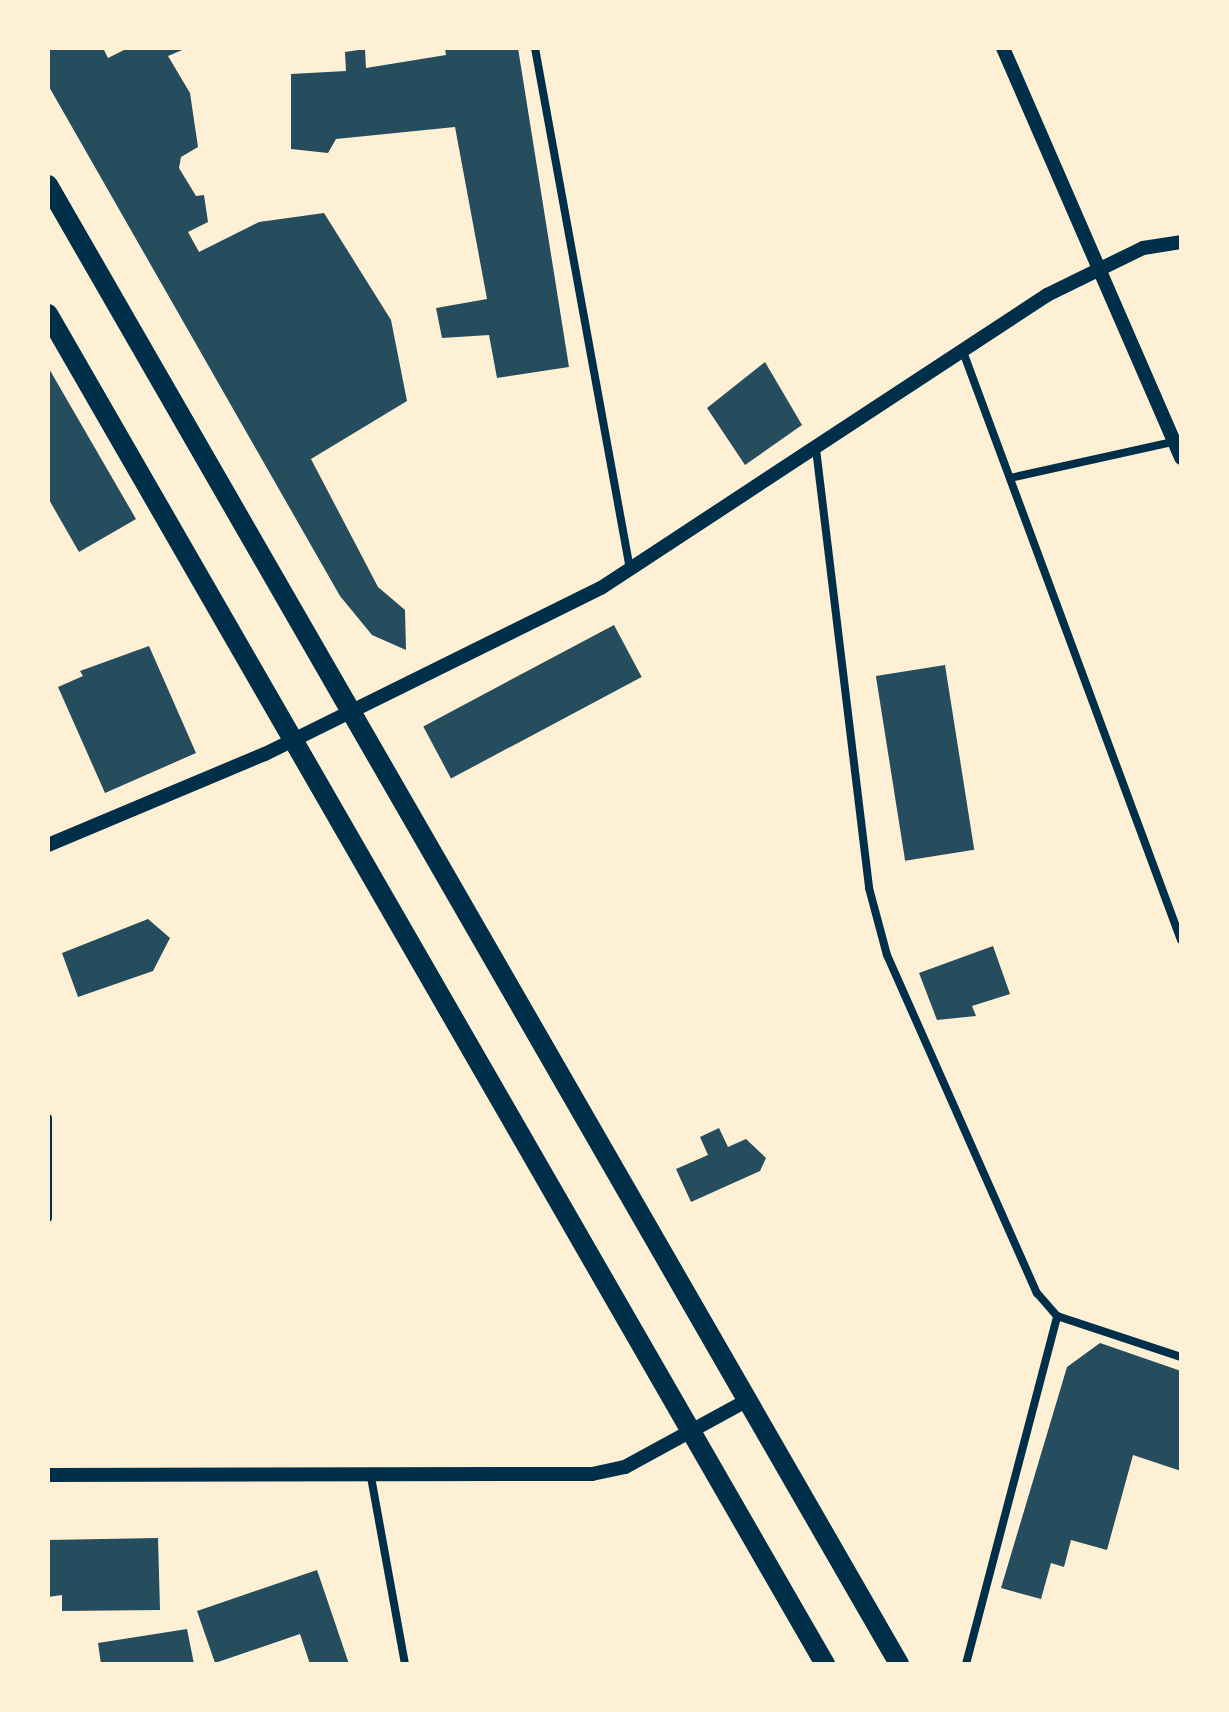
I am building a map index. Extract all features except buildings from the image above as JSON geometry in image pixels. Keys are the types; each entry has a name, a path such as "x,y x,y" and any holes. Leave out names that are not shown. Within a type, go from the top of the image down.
{"main road":[{"path":"48,185 348,716 899,1664"},
{"path":"48,314 290,743 825,1664"}],"street":[{"path":"535,48 631,570"},
{"path":"1003,48 1097,268 1177,440 1181,458"},
{"path":"48,845 348,716 631,570 962,349 1097,268 1181,242"},
{"path":"962,349 1181,940"},
{"path":"1010,478 1177,440"},
{"path":"816,449 875,923 1008,1238 1057,1316 1181,1357"},
{"path":"48,1118 48,1218"},
{"path":"966,1664 1057,1316"},
{"path":"48,1475 371,1477 592,1474 625,1467 746,1401"},
{"path":"371,1477 405,1664"}]}
